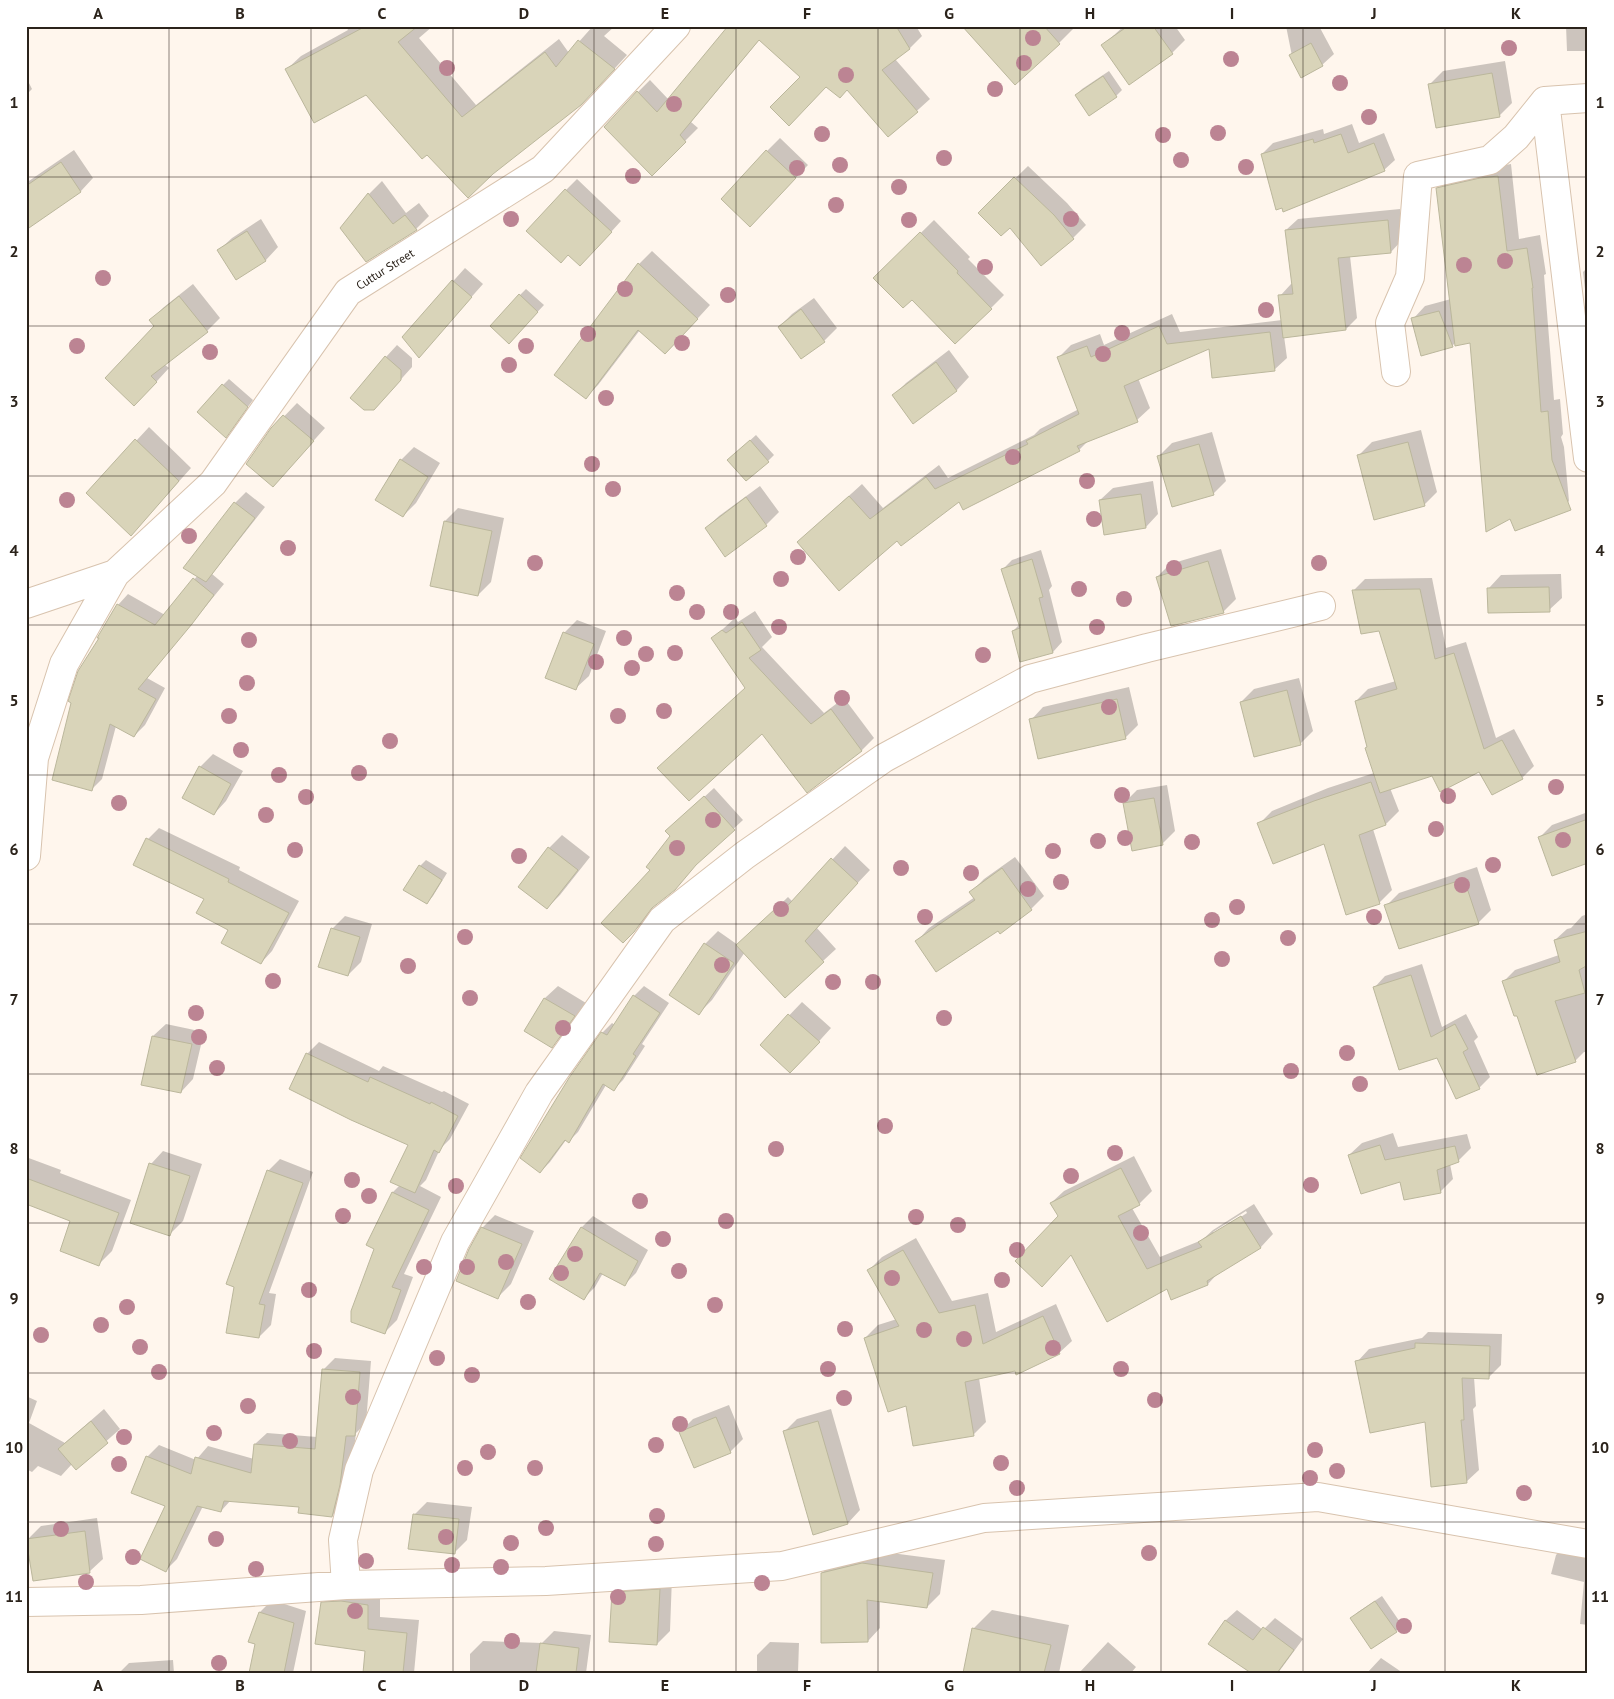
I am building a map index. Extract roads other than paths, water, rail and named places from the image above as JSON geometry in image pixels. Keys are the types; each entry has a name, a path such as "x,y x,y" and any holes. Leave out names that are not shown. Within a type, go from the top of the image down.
{"street":[{"name":"Cuttur Street","path":"114,574 213,483 348,292 543,169 676,26"},
{"path":"1396,372 1390,323 1410,277 1418,176 1490,160 1516,137 1545,101 1588,98"},
{"path":"1545,101 1588,458"},
{"path":"26,604 114,574"},
{"path":"26,856 34,758 64,664 114,574"},
{"path":"346,1585 343,1540 359,1470 455,1242 539,1093 662,920 745,854 884,758 1030,679 1147,648 1321,606"},
{"path":"26,1602 141,1600 346,1585 546,1581 782,1566 984,1518 1318,1497 1588,1544"}]}
